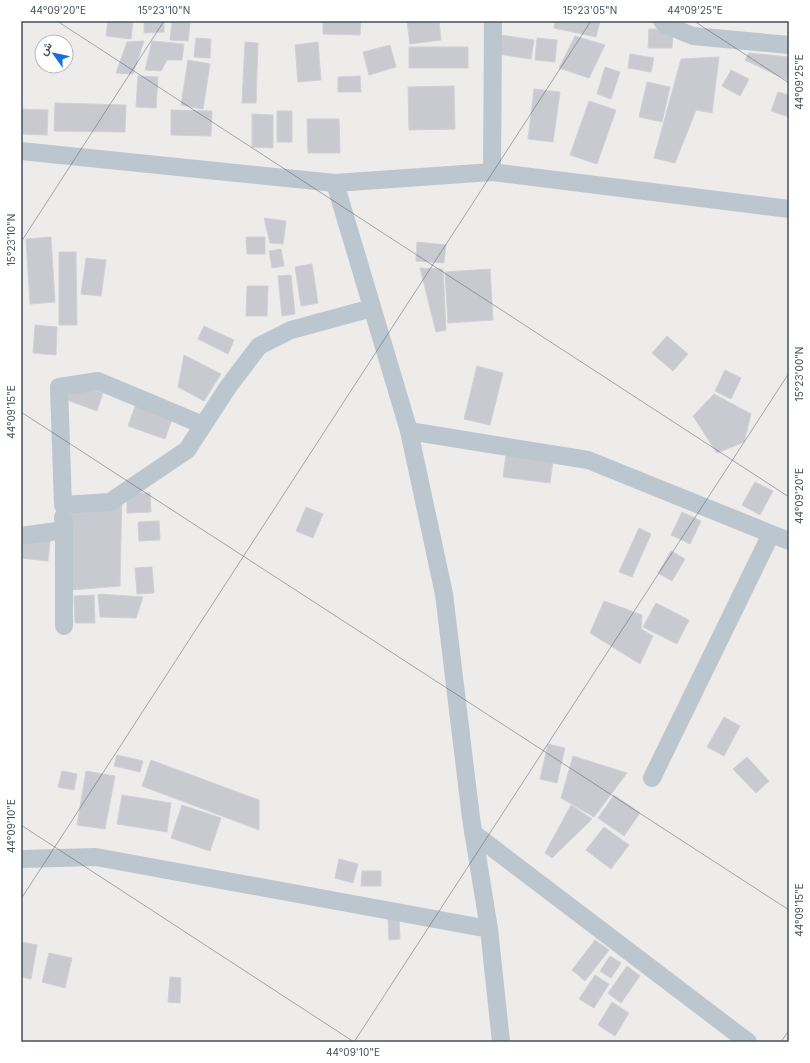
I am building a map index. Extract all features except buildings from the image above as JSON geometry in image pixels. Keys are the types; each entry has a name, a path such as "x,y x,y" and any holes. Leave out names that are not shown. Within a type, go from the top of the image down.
{"street":[{"path":"492,172 493,21"},
{"path":"662,21 693,36 789,46"},
{"path":"21,151 335,183 492,172 789,209"},
{"path":"335,183 409,432 444,594 474,833 489,929 501,1042"},
{"path":"63,505 110,502 187,450 228,387 258,346 291,330 372,308"},
{"path":"64,626 64,530 59,387 98,381 203,425"},
{"path":"409,432 588,460 789,541"},
{"path":"21,536 64,530"},
{"path":"652,778 771,534"},
{"path":"474,833 748,1042"},
{"path":"21,859 96,857 489,929"}]}
